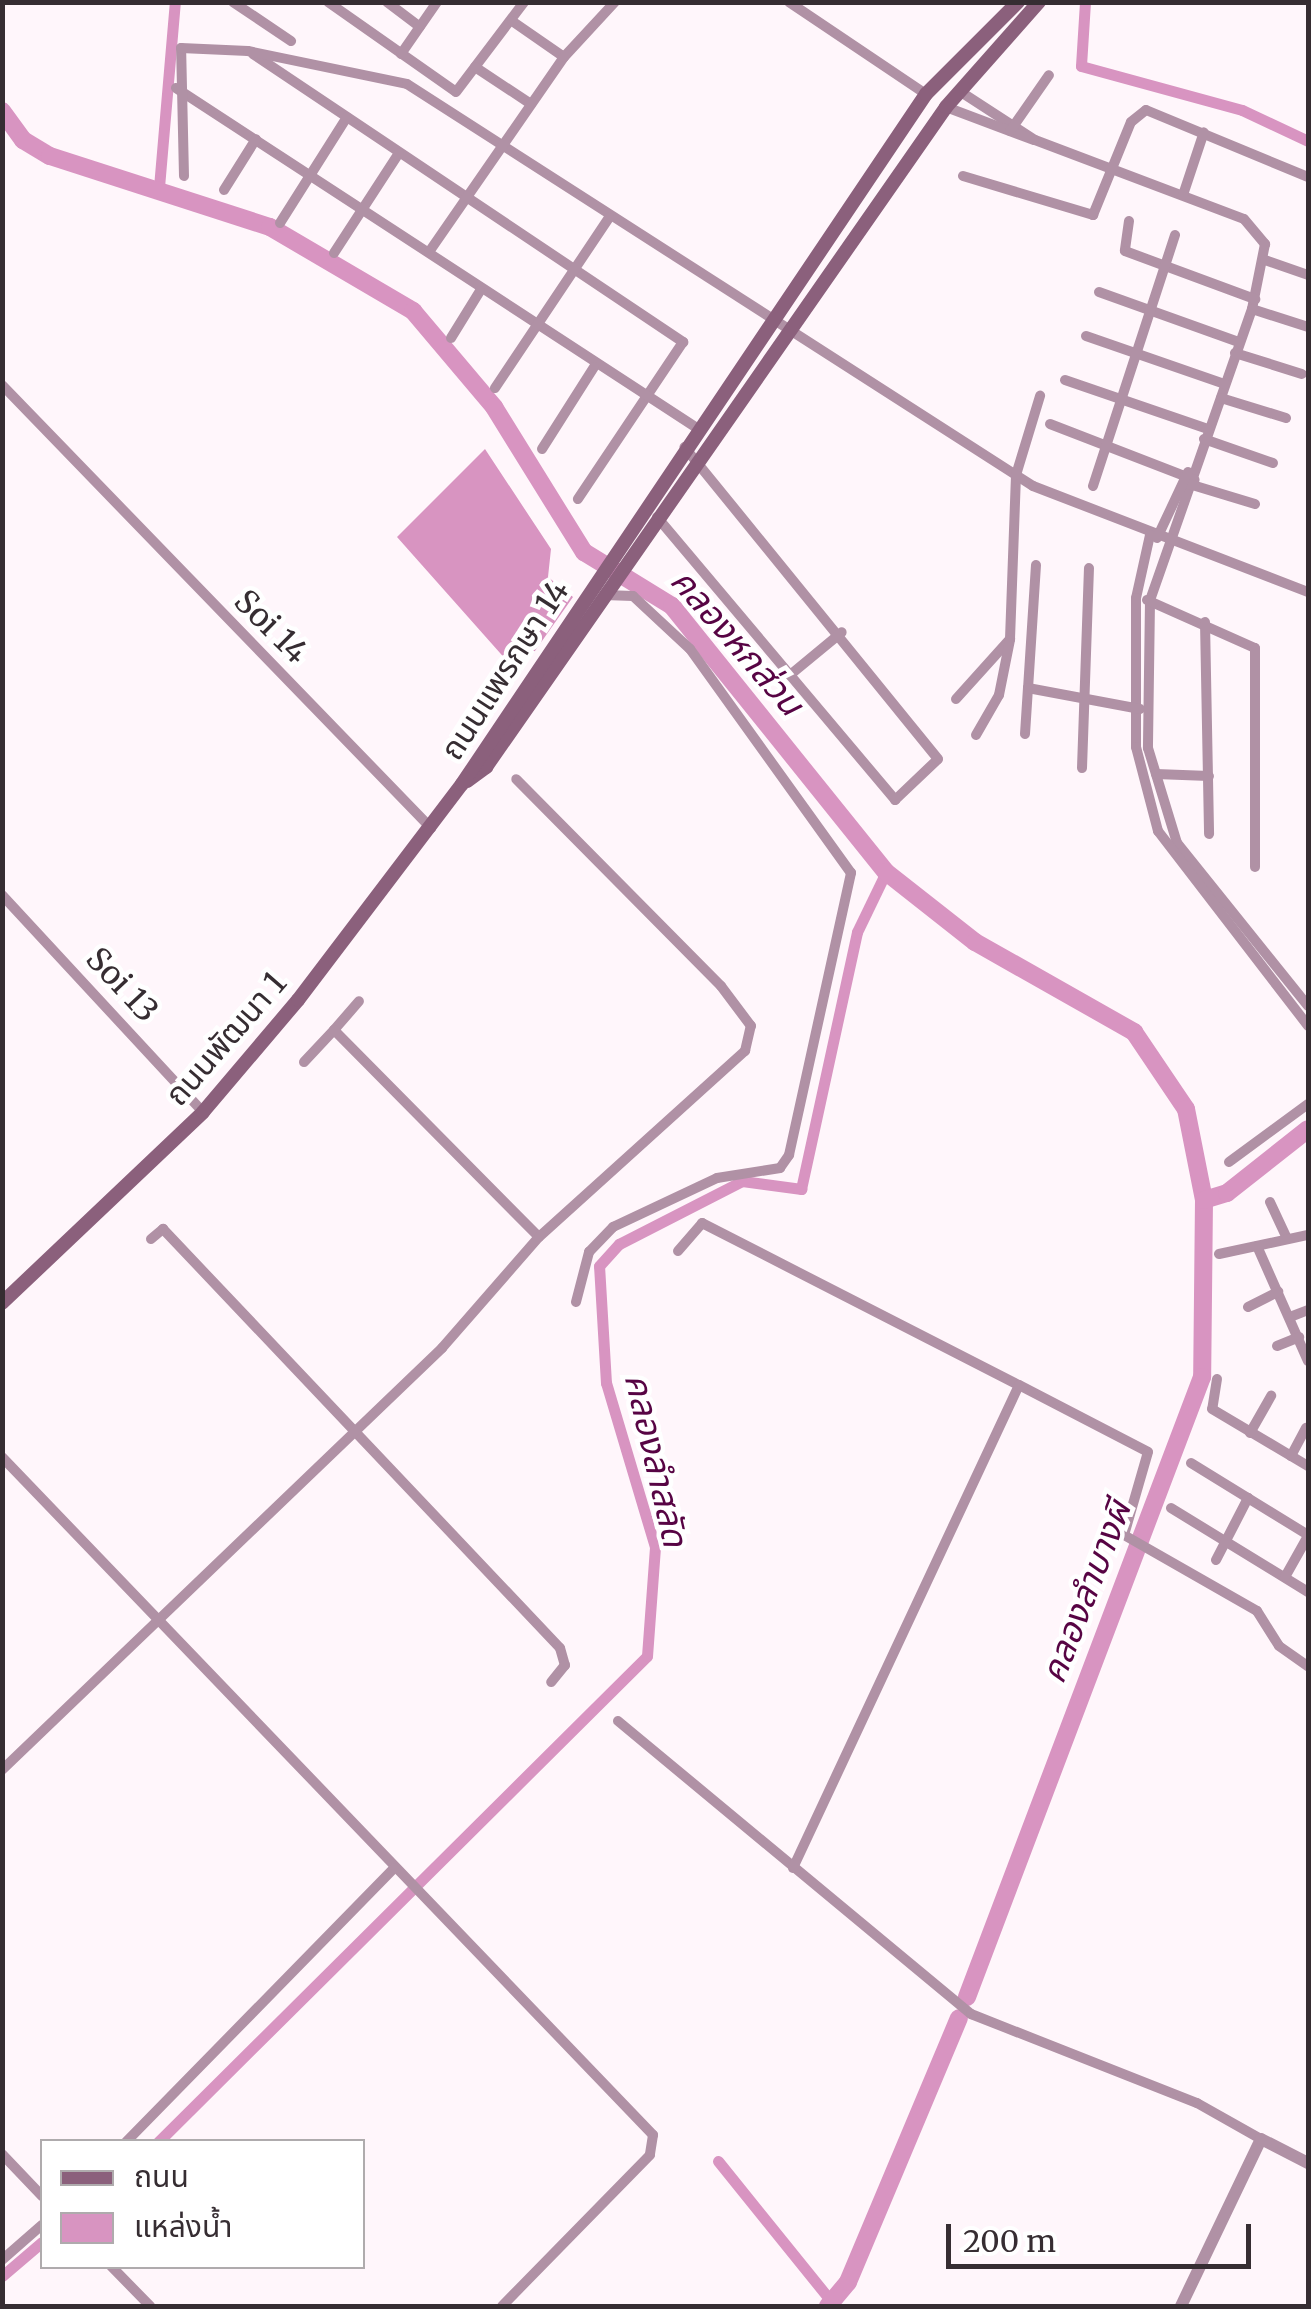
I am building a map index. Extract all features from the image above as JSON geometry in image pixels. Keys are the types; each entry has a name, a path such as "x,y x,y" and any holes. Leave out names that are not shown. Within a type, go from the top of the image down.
{"main road":[{"name":"ถนนแพรกษา 14","path":"601,587 621,539 926,94 1018,2"},
{"name":"ถนนแพรกษา 14","path":"462,784 946,107 1039,2"},
{"path":"943,79 961,92"},
{"path":"913,113 932,126"},
{"name":"ถนนพัฒนา 1","path":"2,1303 203,1112 462,784"}],"street":[{"path":"328,2 342,6 400,54 456,92 524,2"},
{"path":"387,2 420,27"},
{"path":"400,54 437,2"},
{"path":"429,252 564,57 615,2"},
{"path":"789,2 806,7 926,94"},
{"path":"233,3 291,42"},
{"path":"512,21 564,57"},
{"path":"184,176 176,88 181,48 248,50 408,84 770,322 1016,475 1153,536 1308,592"},
{"path":"248,50 682,342 578,499"},
{"path":"475,67 530,104"},
{"path":"1010,131 1049,75"},
{"path":"176,88 364,208 480,292 644,401 696,428"},
{"path":"961,92 1010,131"},
{"path":"946,107 1244,218 1265,244 1253,304 1150,601 1138,760 1158,831 1269,969 1308,1026"},
{"path":"963,176 1093,216 1140,111 1204,132 1308,176"},
{"path":"280,223 347,117"},
{"path":"1182,195 1204,132"},
{"path":"224,190 256,138"},
{"path":"334,253 400,153"},
{"path":"495,388 609,218"},
{"path":"1129,221 1125,251 1308,327"},
{"path":"1093,486 1175,235"},
{"path":"1264,260 1308,275"},
{"path":"451,338 480,292"},
{"path":"1099,292 1302,374"},
{"path":"1086,336 1225,384"},
{"path":"542,449 594,367"},
{"path":"1064,380 1120,399 1273,463"},
{"name":"Soi 14","path":"2,384 431,828"},
{"path":"976,735 999,695 1010,639 1016,475 1040,396"},
{"path":"1221,398 1286,418"},
{"path":"1050,424 1255,504"},
{"path":"656,516 898,800 942,754 698,458 684,447"},
{"path":"1189,480 1153,536 1136,598 1141,709 1169,826 1198,883"},
{"path":"1025,734 1036,566"},
{"path":"1082,768 1089,568"},
{"path":"576,1302 588,1252 613,1227 717,1178 780,1168 789,1155 851,873 690,649 633,596 601,587"},
{"path":"1136,598 1206,622 1254,648 1255,867"},
{"path":"1206,622 1209,834"},
{"path":"790,675 842,632"},
{"path":"956,699 1010,639"},
{"path":"1028,688 1141,709"},
{"path":"1156,774 1209,776"},
{"path":"2,1770 356,1430 539,1237 752,1038 718,984 516,779"},
{"name":"Soi 13","path":"2,895 203,1112"},
{"path":"1269,969 1308,1006"},
{"path":"304,1062 359,1001"},
{"path":"334,1030 539,1237"},
{"path":"1229,1162 1308,1104"},
{"path":"1270,1202 1286,1238"},
{"path":"678,1250 702,1223 1148,1452 1124,1534 1257,1611 1279,1646 1308,1666"},
{"path":"151,1239 167,1225 560,1648 565,1666 552,1682"},
{"path":"1218,1254 1286,1238 1307,1239"},
{"path":"1256,1246 1308,1361"},
{"path":"1248,1307 1278,1292"},
{"path":"1290,1317 1308,1310"},
{"path":"1277,1346 1299,1337"},
{"path":"1217,1379 1212,1409 1308,1466"},
{"path":"793,1868 1019,1386"},
{"path":"1250,1432 1270,1396"},
{"path":"1291,1456 1306,1428"},
{"path":"2,1457 654,2135 650,2155 502,2306"},
{"path":"1191,1463 1308,1535 1285,1576"},
{"path":"1216,1560 1248,1498"},
{"path":"1171,1508 1308,1592"},
{"path":"618,1721 793,1868 991,2026 1198,2103 1308,2164"},
{"path":"129,2139 394,1868"},
{"path":"1181,2306 1261,2139"},
{"path":"2,2154 40,2194"},
{"path":"2,2260 40,2227"},
{"path":"115,2269 150,2306"}],"water":[{"path":"485,449 551,549 548,577 573,597 504,695 516,671 397,537"}],"waterway":[{"path":"159,187 175,2"},
{"path":"1085,2 1081,66 1242,110 1308,141"},
{"name":"คลองหกส่วน","path":"2,111 23,140 50,156 270,227 413,311 494,407 584,552 672,606 886,872 975,942 1134,1032 1186,1109 1204,1200 1202,1377 967,1997"},
{"name":"คลองลำสลัด","path":"161,2139 647,1656 655,1547 606,1383 599,1266 619,1244 742,1181 801,1189 857,932 886,872"},
{"path":"1204,1200 1227,1193 1308,1129"},
{"name":"คลองลำบางผี","path":"828,2306 848,2282 959,2018"},
{"path":"718,2161 831,2301"},
{"name":"คลองลำสลัด","path":"2,2276 40,2244"}]}
